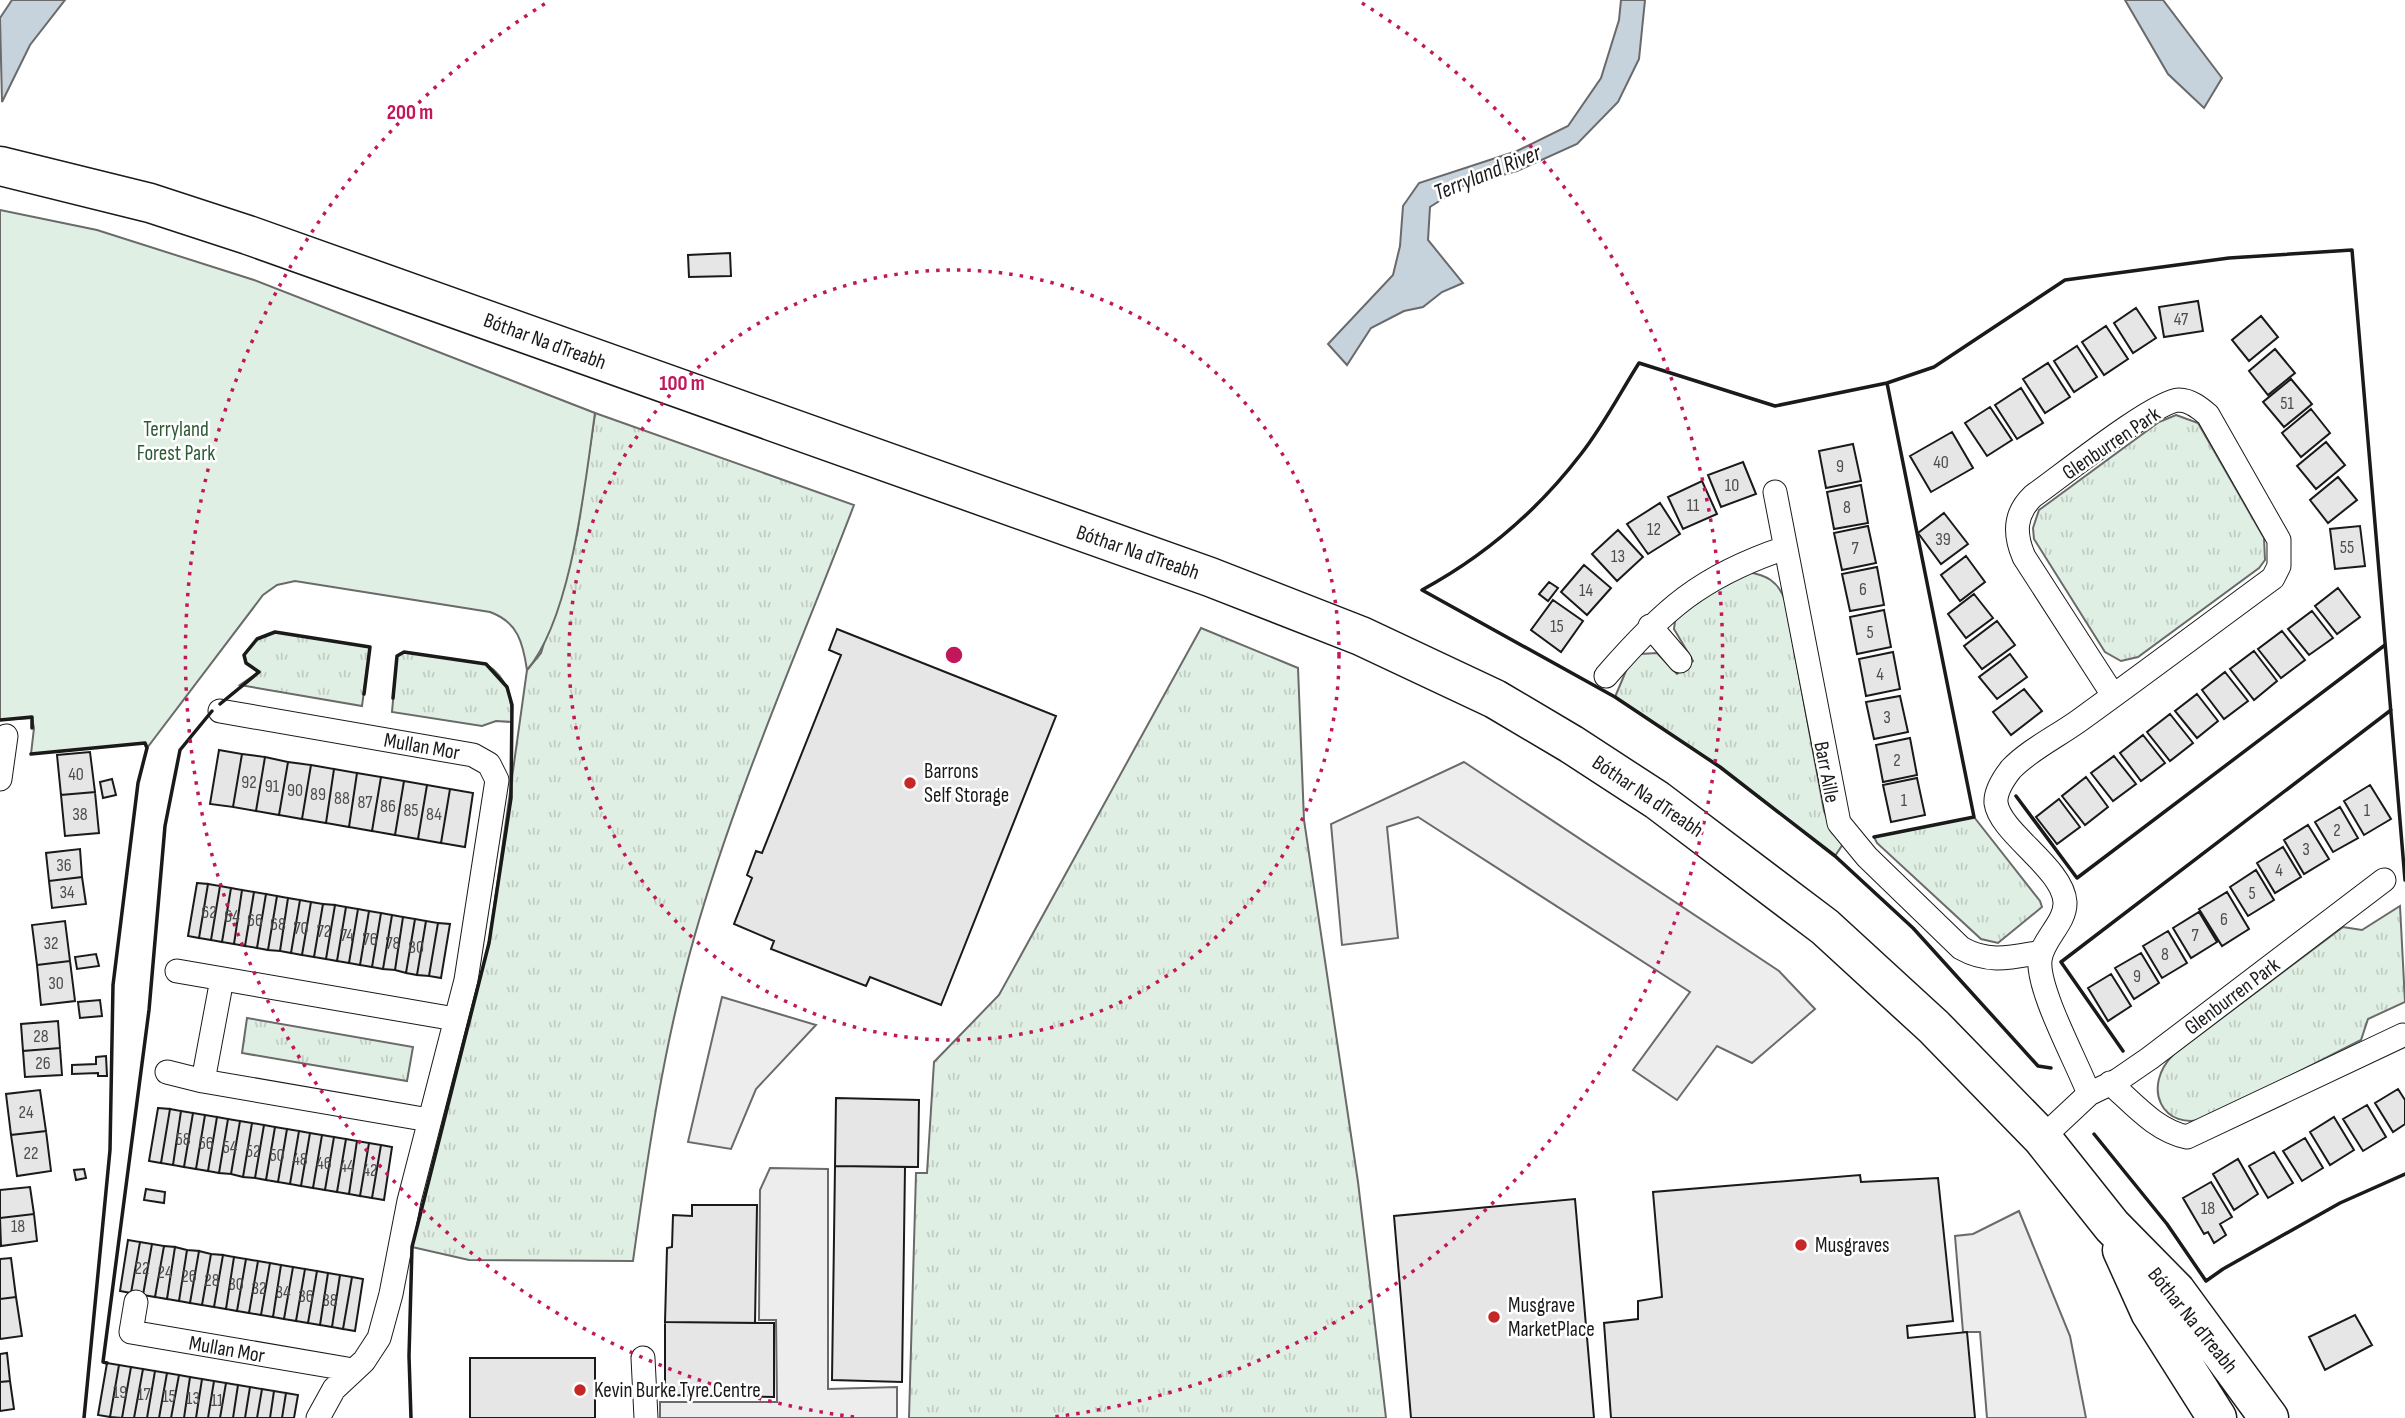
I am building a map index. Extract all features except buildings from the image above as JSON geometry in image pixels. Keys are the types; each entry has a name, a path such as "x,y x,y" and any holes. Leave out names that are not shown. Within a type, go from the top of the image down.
{"highway":[{"name":"Bóthar Na dTreabh","path":"0,166 150,203 248,235 1232,585 1361,636 1495,699 1579,749 1715,841 1785,895 1893,988 2042,1138 2112,1226 2176,1292 2269,1418"},
{"name":"Bóthar Na dTreabh","path":"2112,1226 2150,1312 2217,1418"}],"street":[{"name":"Glenburren Park","path":"2042,952 2063,914 2065,902 2060,888 2047,869 1999,812 1997,793 2013,767 2113,695 2273,578 2279,566 2279,540 2274,529 2208,415 2191,403 2178,400 2154,410 2033,496 2022,507 2019,518 2017,540 2024,557 2113,695"},
{"name":"Barr Aille","path":"1775,492 1839,822 1867,858 1961,948 1976,957 1998,960 2042,952"},
{"path":"1606,677 1650,626 1691,591 1744,562 1786,548"},
{"path":"1650,626 1680,661"},
{"name":"Mullan Mor","path":"220,711 473,755 488,764 496,780 497,791 466,980 429,1121 379,1338 365,1361 353,1370 325,1402 318,1418"},
{"path":"0,779 6,736"},
{"name":"Glenburren Park","path":"2042,1138 2089,1094 2150,1058 2384,880"},
{"path":"2042,952 2040,969 2052,1008 2089,1094"},
{"path":"177,971 455,1019"},
{"path":"203,1081 222,979"},
{"path":"2110,1083 2153,1121 2173,1134 2187,1137 2403,1035"},
{"path":"167,1072 203,1081 429,1121"},
{"name":"Mullan Mor","path":"136,1302 131,1332 353,1370"},
{"path":"643,1357 646,1418"}],"green space":[{"name":"Terryland Forest Park","path":"0,210 97,230 254,280 595,413 581,511 566,584 542,647 527,670 521,642 513,628 507,621 490,612 295,581 277,585 263,595 147,748 145,743 31,754 34,728 32,718 0,720"},
{"path":"595,413 854,505 729,828 694,938 665,1058 633,1261 469,1260 412,1247 489,943 527,670 541,653 577,534"},
{"path":"2176,415 2198,423 2264,538 2265,560 2259,568 2138,657 2121,661 2105,652 2034,539 2033,528 2039,510 2159,422"},
{"path":"1748,572 1771,580 1785,600 1824,811 1831,828 1843,844 1835,856 1720,767 1615,697 1628,666 1640,654 1657,653 1677,674 1693,661 1674,629 1675,621 1686,608"},
{"path":"1201,628 1298,668 1304,820 1358,1182 1386,1418 909,1418 916,1173 927,1173 934,1062 999,995"},
{"path":"275,632 370,647 362,706 240,685 259,672 246,663 244,655 257,639"},
{"path":"404,652 486,664 504,682 511,705 512,722 496,721 482,726 392,712 397,656"},
{"path":"1974,817 2042,907 1998,943 1981,939 1877,843 1874,837"},
{"path":"2400,906 2405,1002 2368,1019 2361,1040 2208,1118 2192,1121 2178,1119 2168,1113 2161,1104 2159,1080 2164,1067 2174,1054 2343,927 2362,930"},
{"path":"247,1018 413,1047 407,1081 242,1053"}],"shaded area":[{"path":"1464,762 1779,971 1815,1009 1752,1063 1717,1046 1677,1100 1633,1070 1690,992 1418,817 1387,827 1398,938 1342,945 1331,824"},
{"path":"722,997 816,1025 756,1089 731,1149 688,1142"},
{"path":"770,1168 828,1169 828,1389 897,1387 897,1418 660,1418 660,1402 777,1402 776,1320 759,1320 760,1190"},
{"path":"2019,1211 2070,1336 2086,1418 1987,1418 1980,1332 1963,1332 1955,1236 1973,1234"}],"water":[{"path":"12,0 65,0 30,45 2,102 0,18"},
{"name":"Terryland River","path":"1621,0 1645,0 1639,59 1618,102 1577,144 1517,171 1463,186 1430,207 1428,240 1463,283 1442,292 1423,307 1404,311 1371,328 1347,365 1328,344 1393,275 1400,246 1403,206 1419,183 1517,151 1568,126 1601,78 1619,20"},
{"path":"2125,0 2163,0 2222,78 2204,108 2168,74"}],"wall":[{"path":"2051,1068 2038,1066 1913,928 1835,856 1720,767 1615,697 1422,590 1488,547 1547,494 1589,443 1639,363 1775,406 1887,383 1934,367 2065,280 2229,258 2352,250 2405,880"},
{"path":"1874,837 1974,817 1887,383"},
{"path":"220,704 259,672 246,663 244,655 257,639 275,632 370,647 364,694"},
{"path":"2016,796 2077,878 2385,645"},
{"path":"393,698 397,656 404,652 486,664 507,687 512,705 511,798 489,943 412,1247 409,1356 411,1418"},
{"path":"2123,1051 2061,962 2391,710"},
{"path":"107,1363 103,1362 149,1010 165,826 180,750 212,711"},
{"path":"0,720 32,717 32,728"},
{"path":"31,754 145,743 147,748 138,783 113,985 110,1150 84,1418"},
{"path":"2094,1134 2167,1224 2206,1281 2340,1203 2405,1174"}],"place":[{"name":"Barrons Self Storage","path":"910,783"},
{"name":"Musgraves","path":"1801,1245"},
{"name":"Musgrave MarketPlace","path":"1494,1317"},
{"name":"Kevin Burke Tyre Centre","path":"580,1390"}]}
